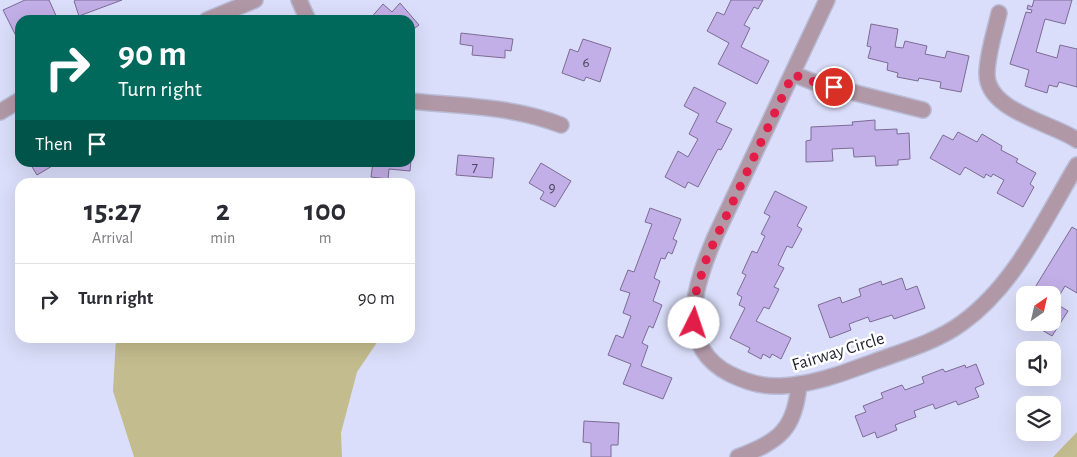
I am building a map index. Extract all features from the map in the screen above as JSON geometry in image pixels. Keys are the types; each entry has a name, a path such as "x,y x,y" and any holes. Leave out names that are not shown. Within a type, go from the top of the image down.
{"street":[{"path":"219,15 255,0"},
{"path":"299,0 306,15"},
{"name":"Fairway Circle","path":"827,0 707,257 696,292 694,323 702,350 724,371 738,378 766,386 799,384 885,358 942,335 961,324 993,296 1008,278 1077,165"},
{"path":"1000,13 988,63 989,85 994,94 1014,110 1077,140"},
{"path":"793,74 816,83 924,110"},
{"path":"415,101 511,111 543,118 561,125"},
{"path":"0,112 15,103"},
{"path":"738,457 776,439 786,430 794,417 799,384"}],"shaded area":[{"path":"116,343 377,343 357,372 341,433 342,457 134,457 113,391"},
{"path":"1077,432 1077,457 1053,457"}],"building":[{"path":"25,0 49,0 56,15 15,15 15,34 3,10"},
{"path":"122,0 82,15 79,15 74,1"},
{"path":"731,0 763,0 758,9 754,7 744,25 750,28 741,47 769,61 757,84 718,64 729,43 707,31 717,12 724,15"},
{"path":"1034,0 1072,0 1065,24 1045,19 1036,52 1057,58 1060,45 1077,49 1077,87 1059,82 1057,87 1049,85 1047,93 1025,86 1029,70 1010,64 1026,12 1031,13 1032,10 1027,9 1028,5 1032,7"},
{"path":"400,3 410,15 373,15 383,4 392,12"},
{"path":"871,24 898,29 895,47 903,48 905,41 927,46 925,54 945,58 947,51 969,56 961,92 940,88 941,82 919,78 918,81 897,77 898,73 887,70 888,63 868,58 871,47 867,46"},
{"path":"461,33 513,39 511,51 505,50 505,58 472,55 473,46 460,44"},
{"path":"583,39 611,48 600,82 586,77 584,81 562,73 570,49 578,52"},
{"path":"694,87 726,103 716,122 732,129 721,150 718,149 698,187 688,182 685,188 665,177 678,151 688,157 698,139 689,134 699,114 684,106"},
{"path":"875,120 875,130 897,129 897,134 909,133 910,159 898,160 898,165 876,166 875,156 854,157 853,148 832,149 833,161 806,162 806,141 811,140 811,127 853,125 852,122"},
{"path":"958,132 977,142 982,134 1002,146 1001,150 1018,159 1016,162 1036,173 1030,184 1034,187 1023,207 997,193 1004,180 993,174 991,177 986,174 984,178 965,167 960,175 930,158 943,135 953,140"},
{"path":"458,155 494,158 492,178 456,175"},
{"path":"541,163 571,181 555,207 540,199 544,192 529,183"},
{"path":"32,167 51,167 37,175"},
{"path":"372,167 410,167 410,171 389,169 388,178 371,177"},
{"path":"775,191 807,207 797,226 802,229 792,248 787,246 778,265 784,268 774,287 779,289 769,309 764,307 756,321 791,338 781,359 772,354 770,358 763,354 761,359 748,352 750,348 730,338 745,308 739,305 742,297 737,294 746,275 742,273 752,251 757,253 765,236 761,234 770,216 764,213"},
{"path":"650,208 681,219 673,239 677,241 672,254 668,252 665,259 661,258 654,278 660,281 653,301 662,305 653,328 649,326 642,343 648,346 641,366 672,378 663,399 623,384 631,364 608,355 616,335 623,338 631,316 623,313 630,293 620,290 628,270 634,272 652,224 645,222"},
{"path":"1072,227 1077,230 1077,293 1065,286 1061,293 1061,286 1036,286"},
{"path":"902,278 906,290 917,286 925,308 894,319 892,315 870,322 868,317 849,324 851,330 830,338 818,305 840,297 842,303 861,296 859,289 881,281 882,285"},
{"path":"1061,307 1068,311 1061,322"},
{"path":"1044,331 1055,331 1052,336"},
{"path":"976,364 984,384 975,388 979,397 958,405 956,401 935,409 933,404 914,411 916,417 895,425 897,430 877,438 875,432 863,437 855,416 866,412 863,406 883,398 881,393 902,385 905,390 924,383 922,377 943,369 945,372 965,365 966,368"},
{"path":"584,421 619,423 618,445 611,445 611,457 591,457 591,443 583,442"}],"route":[{"path":"694,323 696,292 707,257 793,74 834,87"}]}
